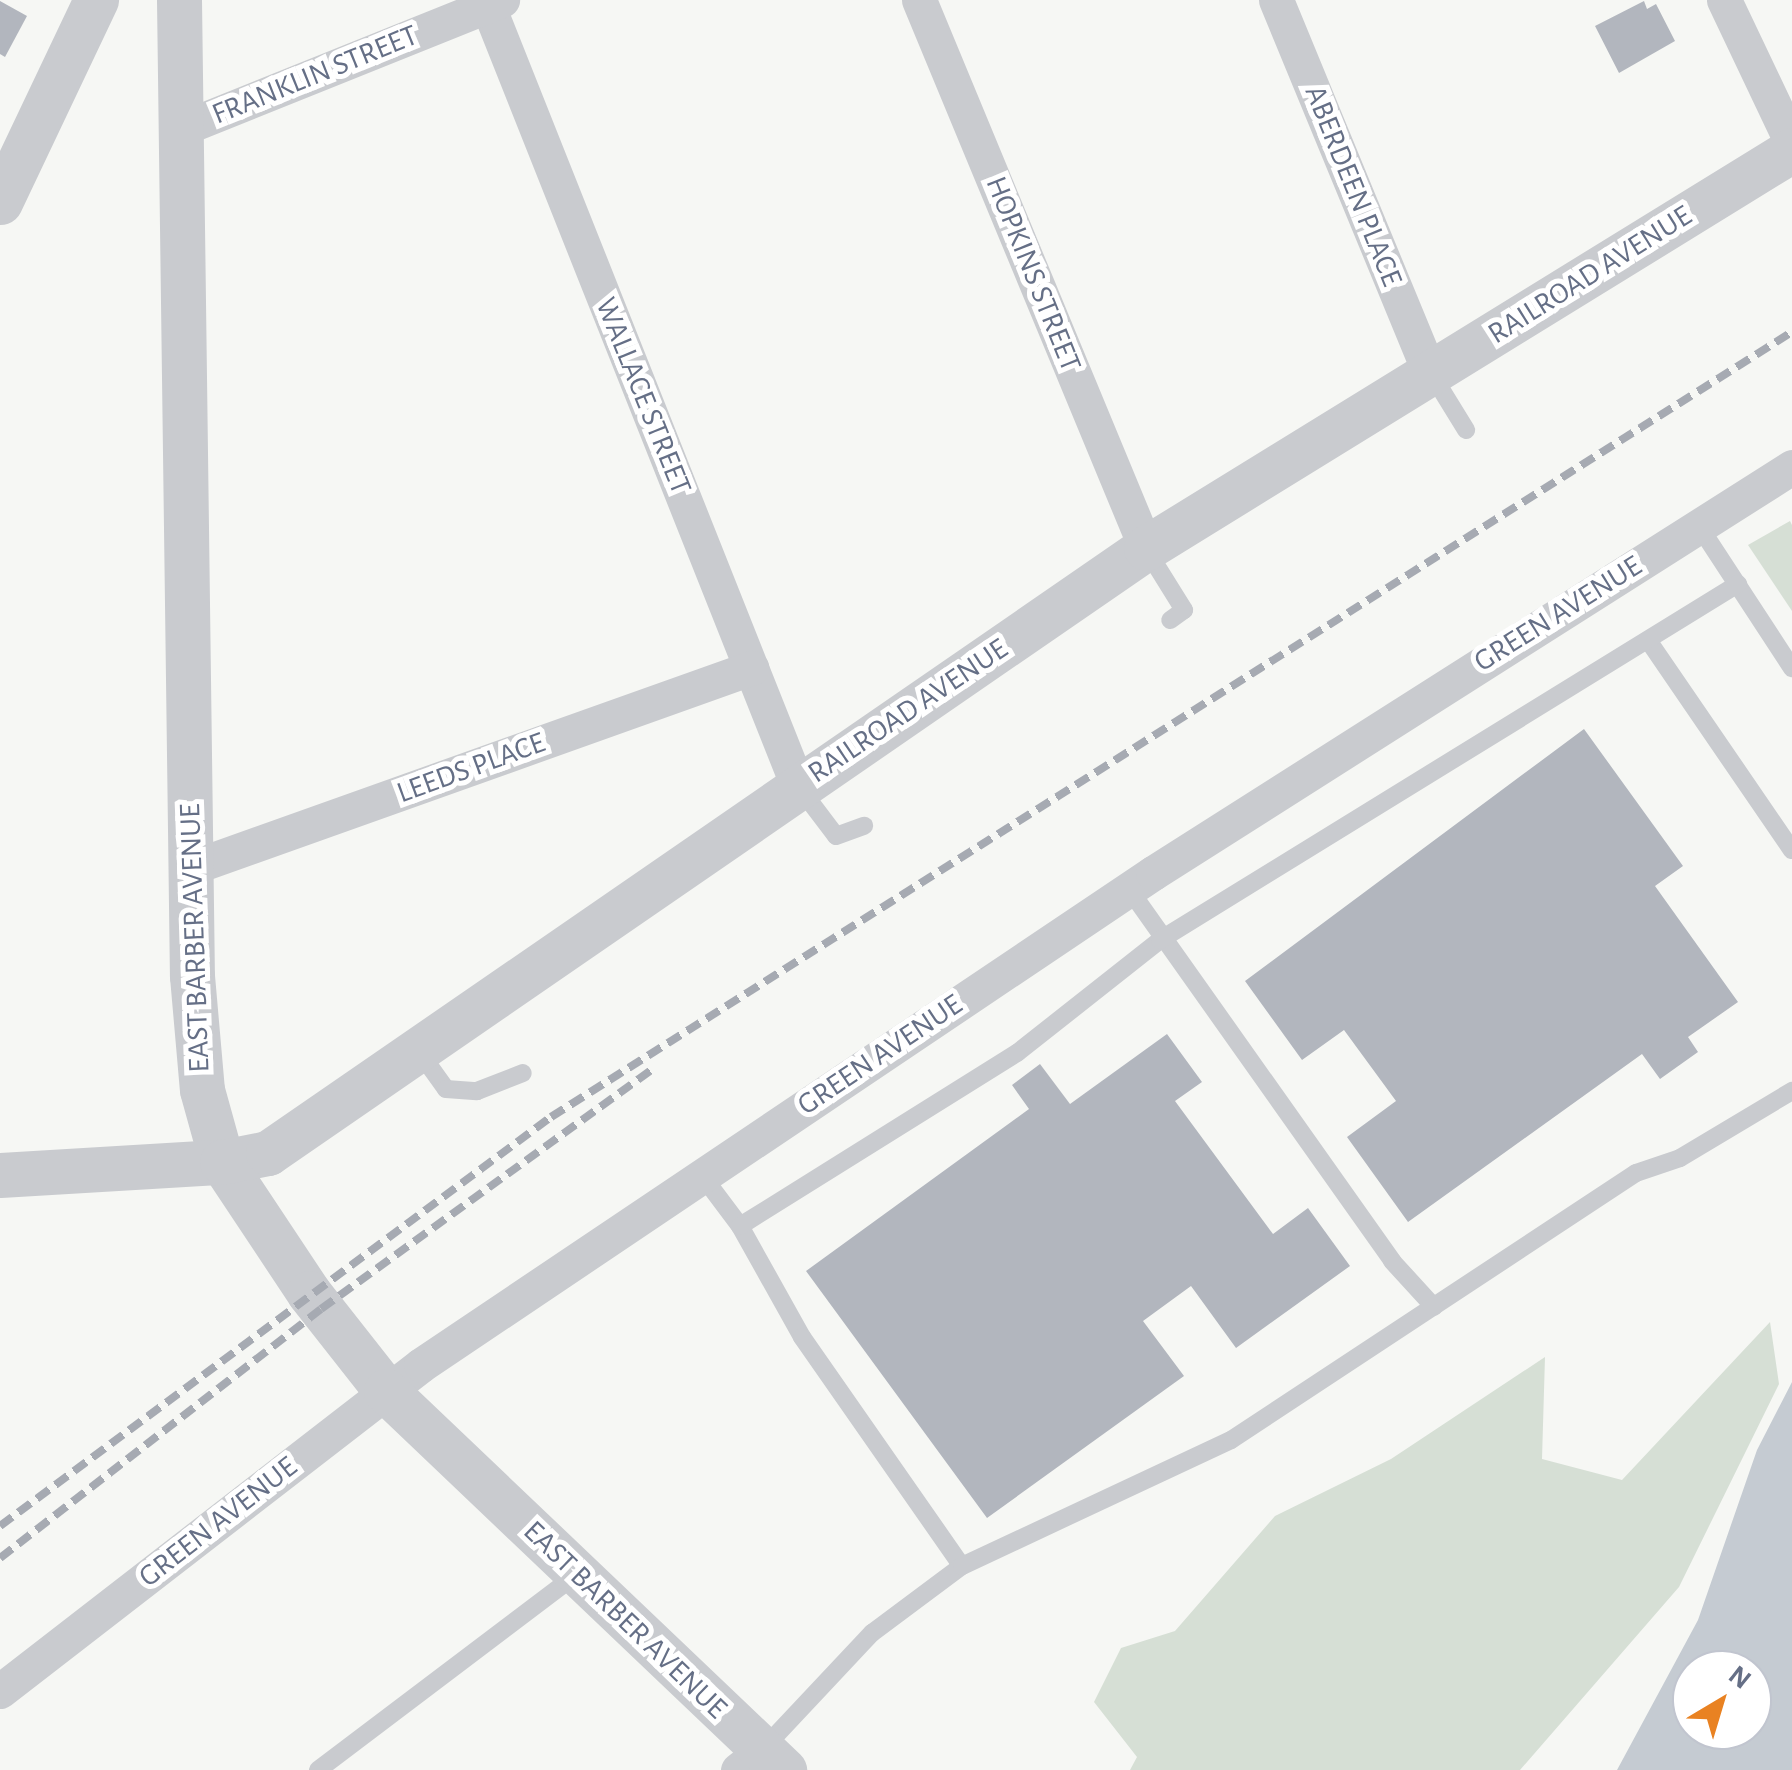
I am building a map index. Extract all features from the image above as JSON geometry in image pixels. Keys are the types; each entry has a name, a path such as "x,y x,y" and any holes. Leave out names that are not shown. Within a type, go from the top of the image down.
{"street":[{"path":"5,180 96,0"},
{"name":"EAST BARBER AVENUE","path":"179,0 190,868 202,1090 222,1162 309,1293 386,1391 576,1574 761,1764"},
{"name":"HOPKINS STREET","path":"919,0 1146,548"},
{"name":"ABERDEEN PLACE","path":"1276,0 1430,373"},
{"path":"1724,0 1792,147"},
{"name":"FRANKLIN STREET","path":"183,128 495,3"},
{"name":"WALLACE STREET","path":"495,3 798,786"},
{"name":"RAILROAD AVENUE","path":"0,1175 222,1162 268,1153 1146,548 1792,147"},
{"name":"GREEN AVENUE","path":"0,1691 386,1391 701,1174 1128,889 1792,467"},
{"name":"LEEDS PLACE","path":"190,868 751,668"}],"lane":[{"path":"1430,373 1466,430"},
{"path":"1699,526 1792,668"},
{"path":"1146,548 1184,610 1170,620"},
{"path":"740,1226 1018,1054 1160,940 1650,643 1738,584"},
{"path":"1650,643 1792,850"},
{"path":"798,786 836,836 864,826"},
{"path":"1128,889 1160,940 1256,1064 1392,1262 1434,1307"},
{"path":"418,1050 446,1089 476,1091 523,1073"},
{"path":"761,1764 872,1633 962,1566 1232,1440 1636,1173 1672,1161 1792,1090"},
{"path":"701,1174 740,1226 802,1337 962,1566"},
{"path":"318,1770 576,1574"}],"shaded area":[{"path":"1790,521 1792,525 1792,611 1748,545"},
{"path":"1770,1322 1779,1384 1679,1587 1520,1770 1130,1770 1137,1757 1094,1702 1121,1648 1175,1631 1275,1516 1391,1459 1545,1357 1542,1459 1622,1480"},
{"path":"1792,1382 1792,1770 1617,1770 1672,1668 1672,1750 1772,1750 1772,1650 1682,1650 1698,1620 1757,1450"}],"building":[{"path":"0,1 27,16 5,57 0,54"},
{"path":"1644,1 1647,9 1656,4 1675,41 1619,73 1595,26"},
{"path":"1584,729 1683,866 1655,886 1738,1002 1688,1037 1698,1052 1660,1079 1642,1054 1408,1222 1347,1137 1396,1101 1344,1030 1302,1060 1245,981"},
{"path":"1167,1034 1202,1082 1175,1101 1273,1234 1308,1208 1350,1266 1236,1348 1191,1286 1143,1321 1184,1376 987,1518 806,1271 1029,1109 1012,1085 1040,1064 1070,1104"}],"railway":[{"path":"0,1526 551,1117 1792,332"},
{"path":"0,1558 321,1309 655,1067"}]}
